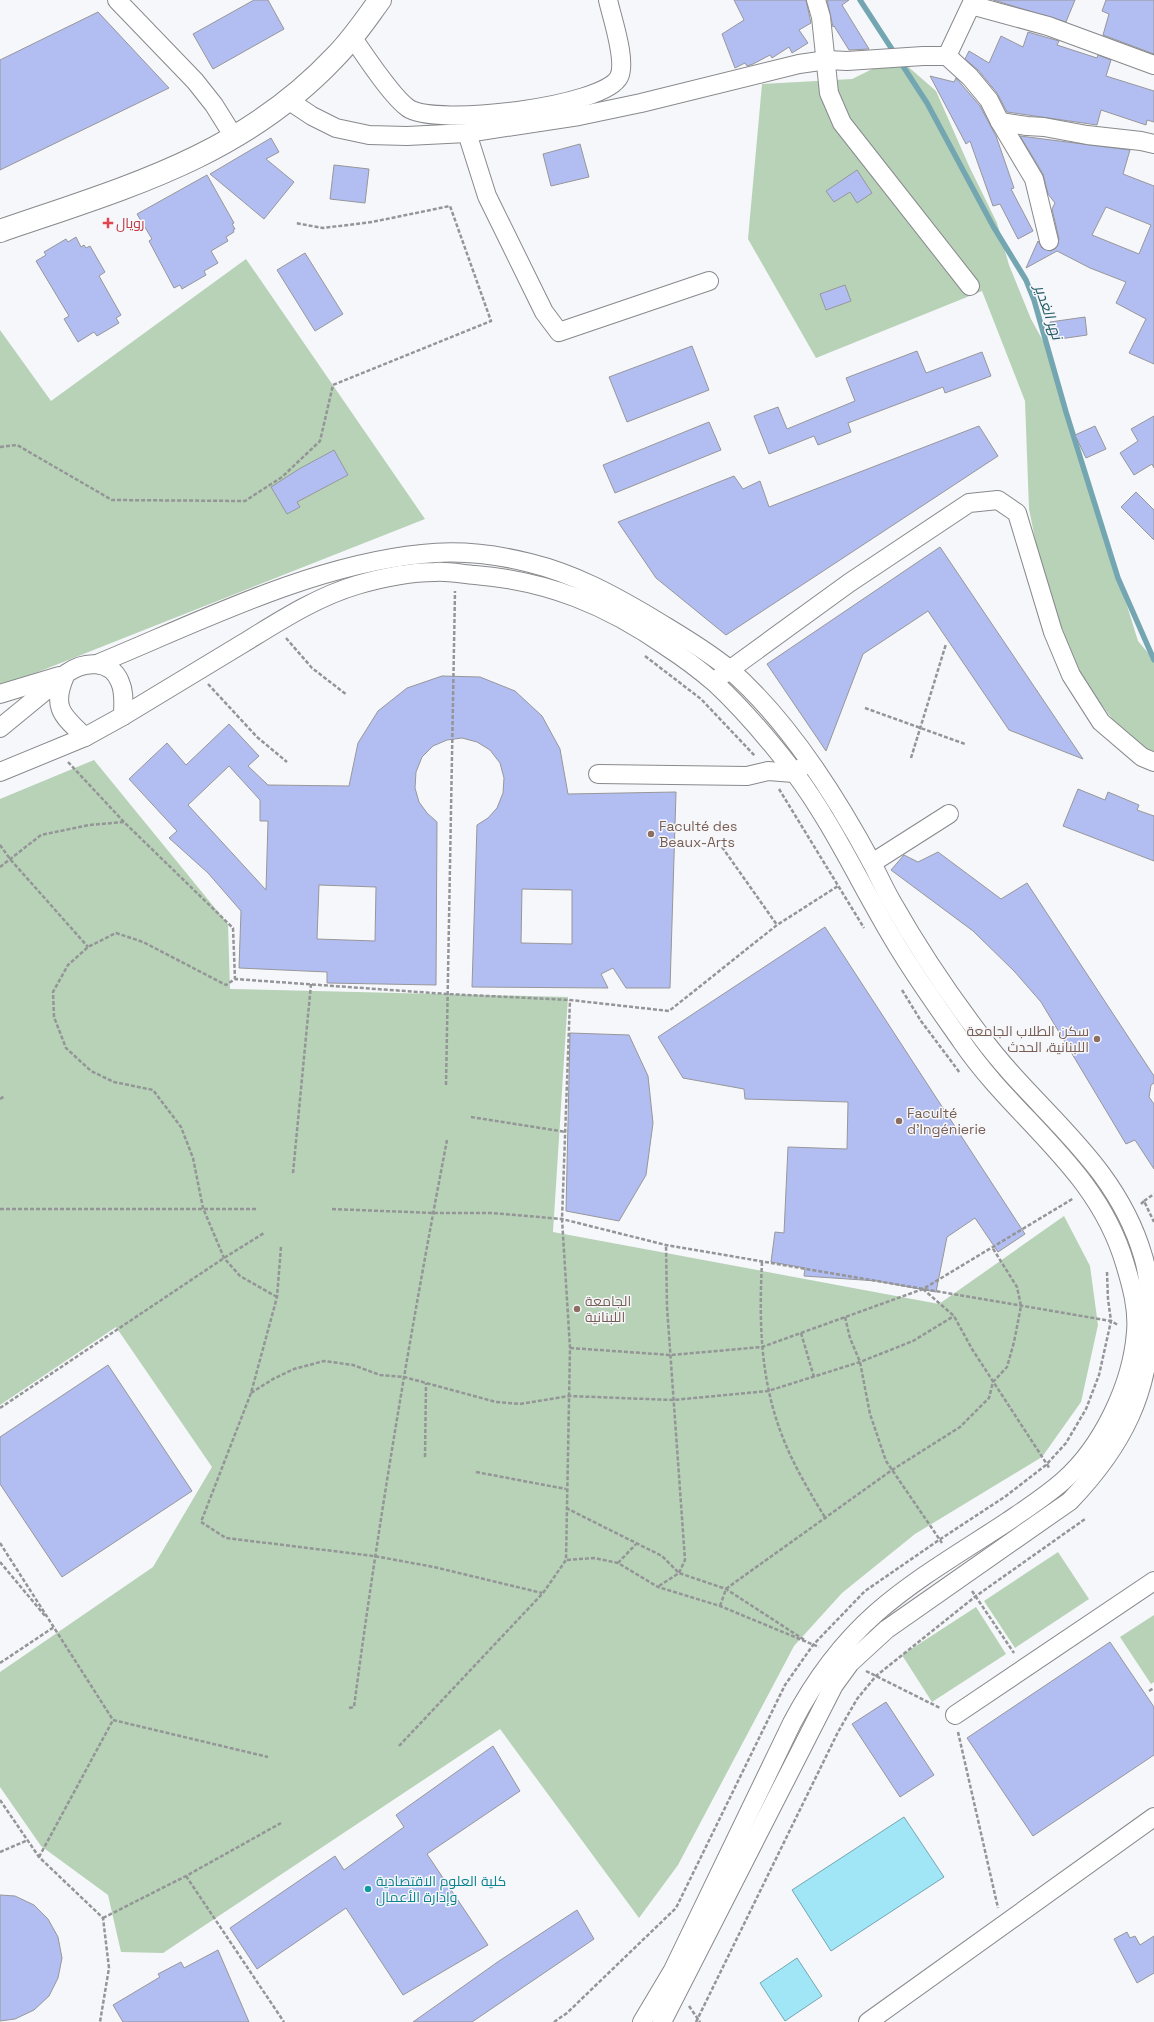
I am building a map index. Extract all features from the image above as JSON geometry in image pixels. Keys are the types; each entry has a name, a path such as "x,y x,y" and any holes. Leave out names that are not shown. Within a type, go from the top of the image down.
{"highway":[{"path":"0,231 117,192 199,157 234,137 270,114 325,67 352,37 380,0"}],"street":[{"path":"117,0 195,81 214,105 234,137"},
{"path":"352,37 398,100 408,108 420,114 434,116 483,115 530,110 587,96 611,85 619,77 622,66 608,0"},
{"path":"816,0 821,17 827,60 829,93 842,123 970,286"},
{"path":"947,56 972,3 1048,26 1154,65"},
{"path":"288,100 312,116 336,128 369,135 407,136 466,133 525,125 626,106 799,64 827,60 847,61 947,56 970,76 989,100 1000,122 1034,179 1049,241"},
{"path":"1000,122 1027,126 1044,126 1086,135 1141,141 1154,144"},
{"path":"466,133 487,196 544,312 559,332 709,281"},
{"path":"713,681 849,583 969,503 998,500 1017,514 1053,632 1071,675 1101,722 1142,758 1154,762"},
{"path":"0,728 66,675 81,666 97,664 262,596 355,565 425,553 462,553 513,559 575,577 616,596 693,642 730,670 761,703 809,762 872,863 915,941 978,1034 1028,1093 1076,1141 1106,1177 1121,1204 1143,1255 1149,1284 1151,1338 1150,1353 1141,1387 1130,1418 1111,1452 1087,1483 1070,1501 843,1658 834,1685 701,1949 662,2022"},
{"path":"0,772 85,737 123,716 274,624 324,597 361,584 433,571 501,577 532,583 577,597 608,610 641,629 683,657 713,681 750,718 794,773 857,873 901,952 970,1054 1021,1114 1060,1152 1090,1190 1107,1216 1120,1244 1134,1291 1136,1333 1126,1381 1114,1411 1096,1442 1078,1466 1062,1482 1030,1506 902,1593 877,1612 843,1658 807,1694 673,1970 642,2022"},
{"path":"97,664 110,670 120,681 124,695 123,716"},
{"path":"0,694 66,675"},
{"path":"66,675 58,691 60,708 69,721 85,737"},
{"path":"598,774 747,776 768,771 794,773 809,762"},
{"path":"872,863 949,814"},
{"path":"1060,1152 1076,1141"},
{"path":"1107,1216 1121,1204"},
{"path":"955,1715 1154,1581"},
{"path":"868,2022 1154,1818"},
{"path":"692,1931 701,1949"}],"path":[{"path":"0,447 17,445 112,500 244,502 282,477 320,441 333,385 491,321 450,206 372,222 322,228 295,223"},
{"path":"446,1084 455,588"},
{"path":"279,641 293,634"},
{"path":"286,638 312,668 347,695"},
{"path":"911,758 946,644"},
{"path":"641,654 701,699 768,771 867,933"},
{"path":"207,683 256,737 287,762"},
{"path":"866,708 965,744"},
{"path":"64,758 124,822 233,928 235,979"},
{"path":"0,867 41,835 88,825 124,822"},
{"path":"0,845 10,859 88,947"},
{"path":"722,847 777,926"},
{"path":"277,1297 240,1276 224,1258 203,1208 193,1158 181,1127 153,1090 114,1082 91,1071 66,1048 54,1017 53,992 68,965 88,947 116,933 143,942 226,985 235,979 447,994 570,1000 669,1012 777,926 857,873"},
{"path":"293,1173 311,984"},
{"path":"900,987 921,1021 962,1075"},
{"path":"399,1746 543,1593 566,1560 566,1489 570,1348 562,1219 570,1000"},
{"path":"0,1099 5,1096"},
{"path":"471,1117 566,1132"},
{"path":"349,1708 354,1707 374,1556 404,1377 447,1140"},
{"path":"570,1348 671,1355 762,1347 923,1289 1090,1190"},
{"path":"1069,1194 1077,1205"},
{"path":"1144,1201 1154,1194"},
{"path":"0,1208 203,1208 257,1210"},
{"path":"332,1209 433,1213 491,1213 562,1219 666,1245 923,1289 975,1300 1111,1321 1136,1333"},
{"path":"0,1408 224,1258 264,1233"},
{"path":"658,1586 679,1573 685,1560 667,1307 666,1245"},
{"path":"281,1246 277,1297 251,1393 201,1522 226,1538 374,1556 543,1593"},
{"path":"720,1606 726,1589 826,1519 892,1470 960,1427 972,1417 989,1398 993,1382 1007,1368 1021,1306 1017,1287 992,1247"},
{"path":"762,1262 759,1314 768,1391 783,1438 806,1486 826,1519"},
{"path":"554,2022 567,2013 676,1908 785,1685 813,1645 865,1591 1006,1496 1046,1465 1066,1444 1086,1410 1099,1375 1111,1321 1108,1299 1107,1270"},
{"path":"923,1289 954,1316 993,1382 1046,1465 1062,1482"},
{"path":"251,1393 273,1379 294,1369 324,1361 353,1365 380,1375 404,1377 496,1402 520,1404 569,1396 673,1400 768,1391 860,1362 913,1341 954,1316"},
{"path":"845,1317 850,1338 860,1362 870,1414 886,1461 892,1470"},
{"path":"801,1333 814,1377"},
{"path":"425,1457 426,1383"},
{"path":"476,1472 566,1489"},
{"path":"566,1508 662,1556 679,1573 726,1589 813,1645"},
{"path":"696,2022 838,1732 857,1699 876,1676 976,1596 1085,1519"},
{"path":"0,1543 113,1720 268,1757"},
{"path":"618,1563 636,1544"},
{"path":"566,1560 594,1558 618,1563 658,1586 720,1606 843,1658 955,1715 1002,1926"},
{"path":"0,1562 54,1627"},
{"path":"0,1663 54,1627"},
{"path":"1149,1692 1154,1688"},
{"path":"39,1857 113,1720"},
{"path":"0,1800 39,1857 103,1918 110,1968 100,2022"},
{"path":"103,1918 186,1876 281,1823"},
{"path":"0,1852 28,1840"},
{"path":"186,1876 284,2022"}],"green space":[{"path":"897,57 936,91 969,166 997,223 1009,265 1031,319 1048,350 1138,641 1154,660 1154,757 1113,720 1079,673 1045,588 1029,509 1025,401 982,291 816,358 748,239 762,84 852,79"},
{"path":"246,259 425,519 0,687 0,330 51,401"},
{"path":"94,760 228,924 230,989 568,997 553,1232 939,1304 1064,1216 1090,1266 1098,1325 1081,1402 1042,1457 915,1534 842,1593 794,1646 678,1865 639,1918 500,1729 163,1953 121,1952 108,1895 41,1846 0,1787 0,1672 153,1567 212,1467 116,1327 0,1405 0,799"},
{"path":"1058,1552 1089,1599 1015,1648 984,1601"},
{"path":"976,1607 1006,1654 932,1702 902,1655"},
{"path":"1154,1615 1154,1682 1151,1684 1120,1637"}],"water":[{"path":"904,1817 944,1877 831,1951 792,1890"},
{"path":"797,1958 822,1996 785,2021 760,1983"}],"building":[{"path":"254,0 268,0 284,29 213,69 193,34"},
{"path":"734,0 806,0 811,23 799,30 808,43 792,53 789,47 772,58 770,55 753,64 747,66 745,63 735,68 722,34 744,20"},
{"path":"827,0 849,0 842,5 869,49 849,50 834,26 833,27"},
{"path":"993,0 1075,0 1066,22"},
{"path":"1106,0 1154,0 1154,54 1103,35 1109,14 1102,11"},
{"path":"98,12 169,88 0,170 0,60"},
{"path":"1028,32 1059,41 1057,45 1097,58 1098,55 1111,60 1106,76 1154,91 1154,122 1147,120 1146,125 1101,110 1097,125 1007,112 997,93 978,70 965,59 969,51 989,63 1001,36 1023,47"},
{"path":"930,76 954,82 956,78 980,106 996,136 1014,188 1011,189 1033,231 1018,239 1000,204 993,206 970,141 966,144"},
{"path":"1020,136 1130,150 1123,174 1154,186 1154,364 1129,353 1146,319 1116,303 1126,282 1090,268 1057,251 1026,268 1038,241 1042,248 1051,251 1056,248 1059,239 1052,209 1055,203 1048,194 1043,174","holes":["1106,207 1151,225 1139,254 1092,235"]},
{"path":"271,138 279,152 266,159 294,182 264,219 210,174"},
{"path":"580,144 589,177 551,186 543,154"},
{"path":"334,165 369,169 365,203 330,199"},
{"path":"857,170 872,193 857,203 850,192 834,202 826,191"},
{"path":"207,175 234,223 232,224 235,229 233,230 234,232 226,237 228,241 211,251 218,263 204,271 206,275 182,289 180,285 174,288 149,241 152,239 137,214"},
{"path":"76,237 81,247 84,245 86,248 90,246 105,272 99,276 121,315 116,318 119,323 97,336 94,332 78,342 64,319 69,316 36,261 46,255 44,252 66,239 68,242"},
{"path":"305,253 343,314 315,331 277,270"},
{"path":"845,285 851,301 826,310 820,294"},
{"path":"1085,317 1087,335 1053,340 1050,322"},
{"path":"692,346 709,390 627,422 609,377"},
{"path":"917,351 926,373 982,352 991,376 945,393 943,387 848,423 851,432 818,445 814,436 769,454 754,416 778,407 787,429 855,401 846,378"},
{"path":"1154,416 1154,468 1152,464 1134,475 1120,453 1138,441 1131,429"},
{"path":"709,422 721,450 615,493 603,465"},
{"path":"979,426 998,456 726,635 656,578 618,522 734,476 743,489 760,481 769,507"},
{"path":"1095,426 1106,449 1086,458 1075,435"},
{"path":"334,450 348,475 297,502 300,507 287,514 271,487 299,469"},
{"path":"1136,492 1154,510 1154,540 1121,507"},
{"path":"940,547 1083,759 1009,730 928,611 863,654 826,751 767,664"},
{"name":"Faculté des Beaux-Arts","path":"442,676 480,677 515,691 542,716 560,749 568,794 676,792 670,988 626,988 613,968 601,974 608,988 472,987 477,825 488,818 497,808 503,793 504,778 500,763 490,750 477,742 462,738 447,740 433,746 422,757 416,772 415,788 419,802 427,813 437,822 436,985 327,983 327,972 239,968 241,911 208,873 169,838 177,831 129,779 167,743 186,765 229,724 259,756 248,766 268,785 349,786 358,743 378,711 407,688","holes":["229,766 260,800 260,821 268,821 266,890 188,805","319,885 376,887 375,941 317,939","522,889 572,890 572,944 521,943"]},
{"path":"1078,789 1105,800 1108,792 1139,805 1137,810 1154,816 1154,861 1063,826"},
{"name":"سكن الطلاب الجامعة اللبنانية، الحدث","path":"938,852 1001,899 1027,883 1154,1076 1154,1083 1151,1085 1149,1097 1154,1104 1154,1169 1135,1140 1126,1144 1041,1002 1014,971 973,931 891,870 904,855 918,862"},
{"name":"Faculté d'Ingénierie","path":"825,927 1025,1234 998,1252 975,1218 947,1237 936,1292 877,1281 804,1276 805,1268 771,1262 775,1232 784,1233 788,1147 847,1149 848,1102 745,1099 744,1089 683,1078 658,1037"},
{"path":"570,1033 629,1035 648,1076 653,1123 646,1175 619,1221 566,1211"},
{"path":"108,1365 192,1491 62,1577 0,1484 0,1437"},
{"path":"1110,1642 1154,1707 1154,1755 1033,1836 967,1738"},
{"path":"886,1702 934,1775 900,1797 852,1724"},
{"name":"كلية العلوم الاقتصادية وإدارة الأعمال","path":"493,1746 520,1791 427,1854 488,1945 403,1995 346,1908 257,1969 230,1928 335,1856 344,1870 404,1827 396,1815"},
{"path":"0,1895 15,1896 34,1905 48,1919 58,1937 62,1958 58,1978 49,1996 34,2010 15,2019 0,2021"},
{"path":"577,1910 594,1939 472,2022 413,2022 499,1961"},
{"path":"1127,1932 1130,1938 1135,1936 1140,1945 1154,1936 1154,1973 1137,1983 1114,1939"},
{"path":"218,1950 249,2022 123,2022 113,2005 160,1977 158,1974 181,1962 184,1968"}],"waterway":[{"name":"نهر الغدير","path":"860,0 927,103 993,226 1026,280 1034,300 1066,412 1118,578 1154,660"}],"place":[{"name":"رويال","path":"108,223"},
{"name":"Faculté des Beaux-Arts","path":"651,834"},
{"name":"سكن الطلاب الجامعة اللبنانية، الحدث","path":"1097,1039"},
{"name":"Faculté d'Ingénierie","path":"899,1121"},
{"name":"الجامعة اللبنانية","path":"577,1309"},
{"name":"كلية العلوم الاقتصادية وإدارة الأعمال","path":"368,1889"}]}
